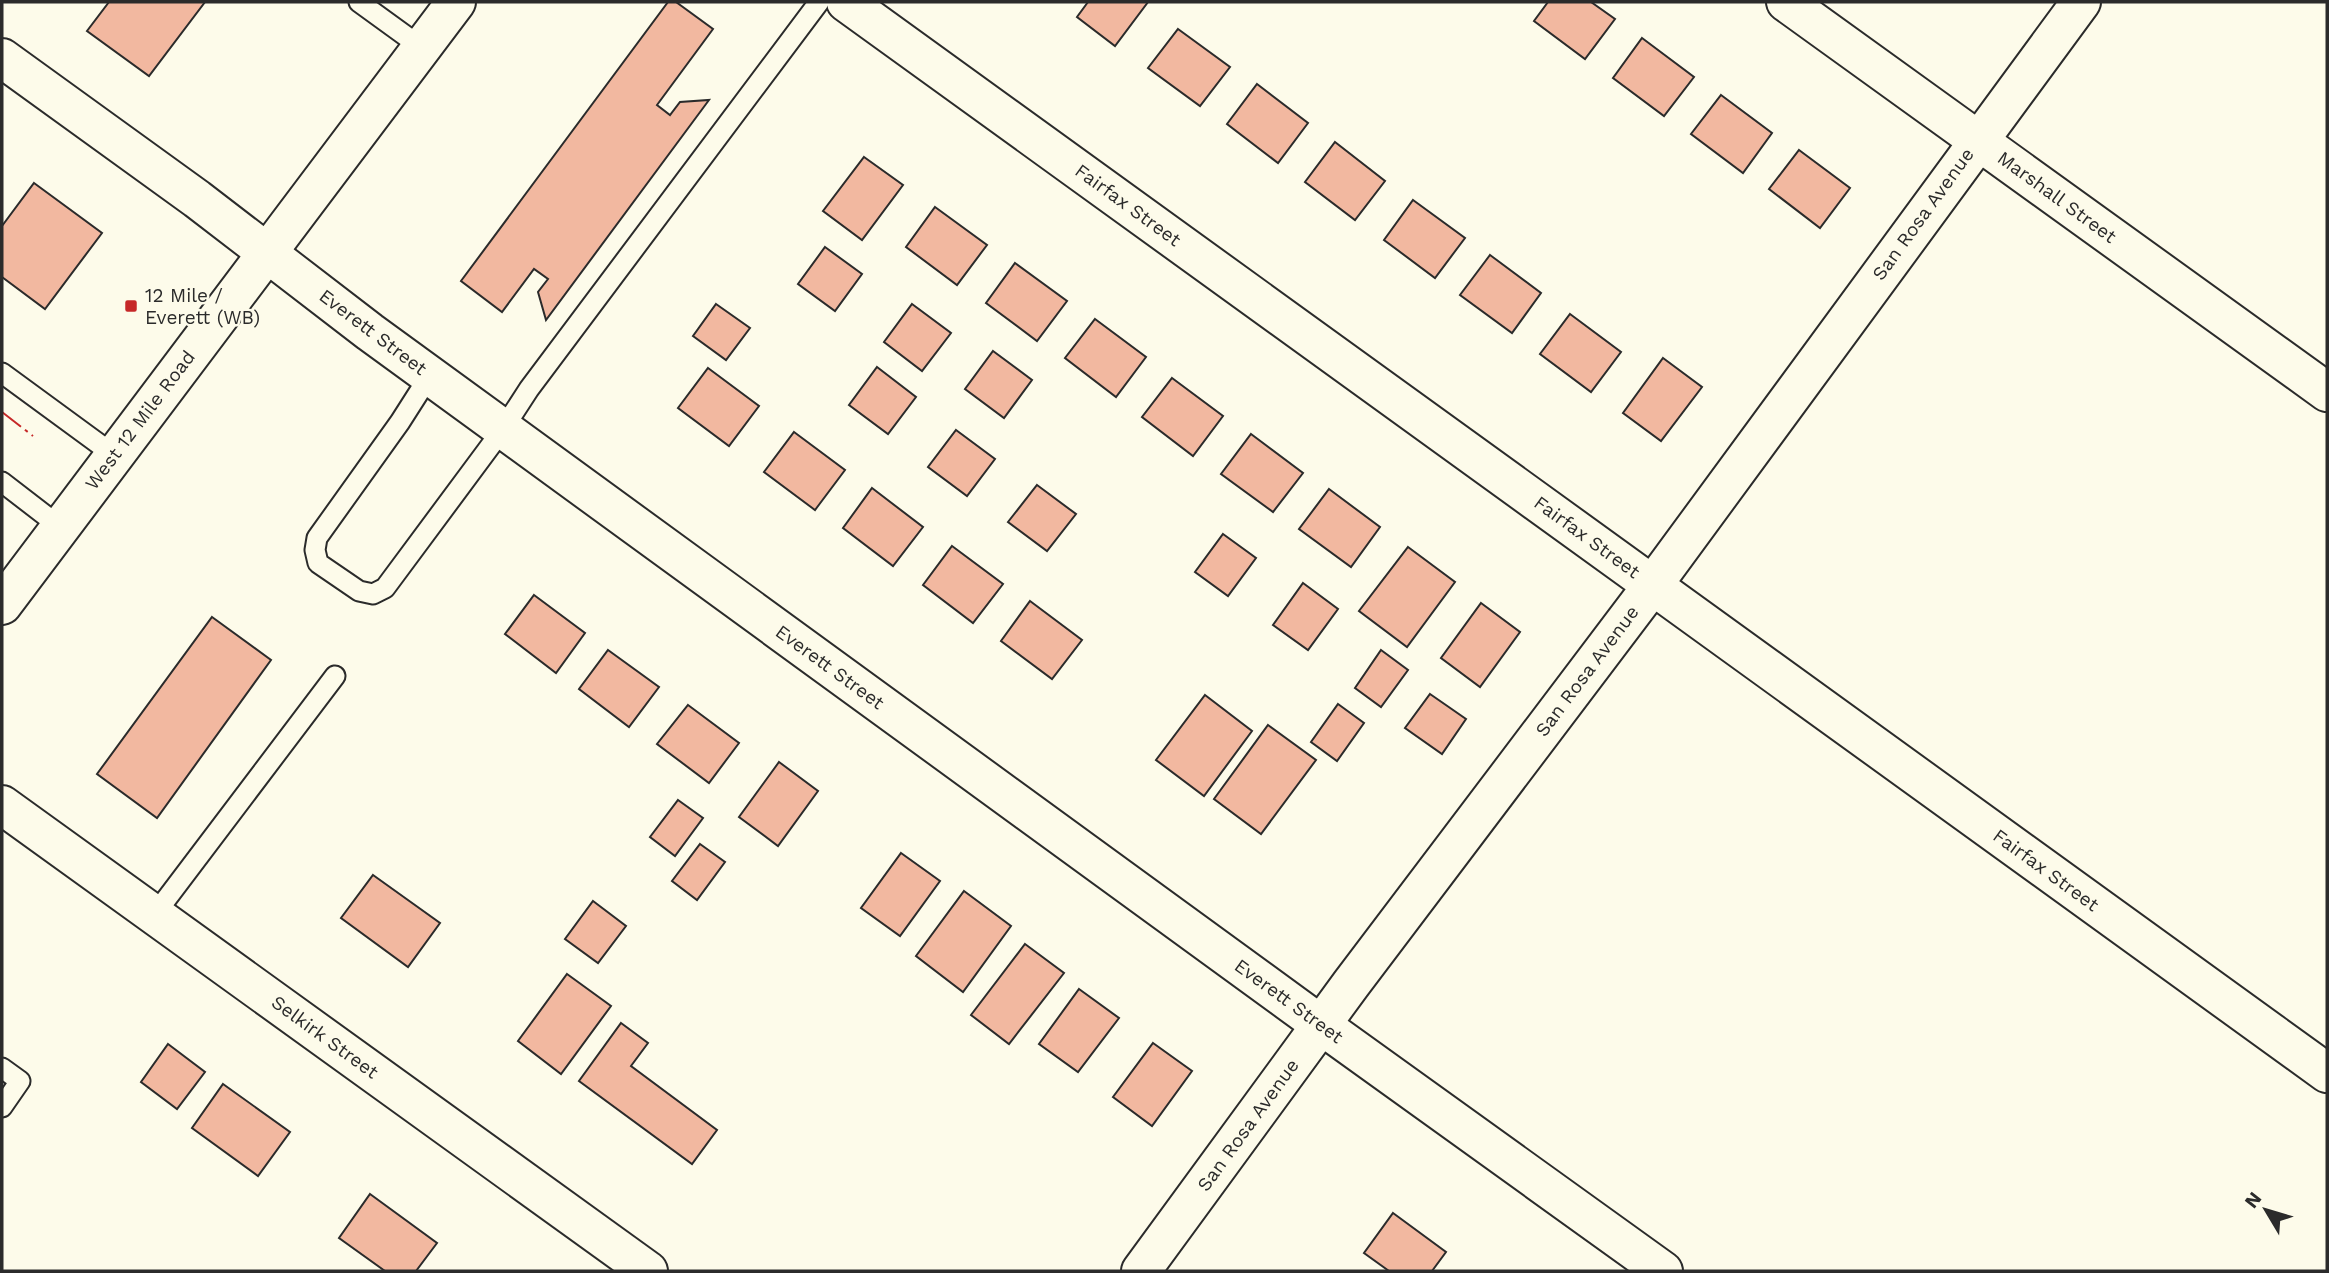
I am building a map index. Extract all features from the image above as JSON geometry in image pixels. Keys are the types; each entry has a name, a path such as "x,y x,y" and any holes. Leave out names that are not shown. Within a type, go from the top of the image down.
{"street":[{"name":"West 12 Mile Road","path":"2,604 456,2"},
{"name":"Fairfax Street","path":"846,2 2327,1073"},
{"name":"Marshall Street","path":"1786,2 2327,392"},
{"name":"San Rosa Avenue","path":"1141,1271 1321,1025 1652,586 2081,2"},
{"name":"Everett Street","path":"2,58 503,429 1663,1271"},
{"name":"Selkirk Street","path":"2,805 648,1271"}],"lane":[{"path":"359,2 421,47"},
{"path":"430,375 400,422 317,538 315,550 318,562 359,591 373,594 385,588 503,429 529,389 819,2"},
{"path":"2,373 114,455"},
{"path":"2,482 60,526"},
{"path":"155,914 335,676"},
{"path":"2,1068 20,1081 2,1107"}],"building":[{"path":"109,2 205,2 149,76 87,31"},
{"path":"668,2 676,2 713,29 657,105 670,115 680,102 709,100 546,320 538,292 548,279 534,269 502,312 461,281"},
{"path":"1088,2 1148,2 1115,46 1077,17"},
{"path":"1548,2 1591,2 1615,19 1585,59 1534,21"},
{"path":"1178,29 1230,67 1200,106 1148,68"},
{"path":"1642,38 1694,77 1664,116 1613,78"},
{"path":"1257,84 1308,123 1278,163 1227,124"},
{"path":"1721,95 1772,133 1743,173 1691,134"},
{"path":"1335,142 1385,181 1355,220 1305,182"},
{"path":"1799,150 1850,188 1820,228 1769,189"},
{"path":"864,157 903,185 862,240 823,211"},
{"path":"34,183 102,233 45,309 2,277 2,226"},
{"path":"1413,200 1465,238 1435,278 1384,240"},
{"path":"935,207 987,245 957,285 906,247"},
{"path":"825,247 862,274 835,311 798,284"},
{"path":"1490,255 1541,293 1512,333 1460,295"},
{"path":"1015,263 1067,301 1037,341 986,303"},
{"path":"716,304 750,328 726,360 693,336"},
{"path":"912,304 951,333 922,371 884,342"},
{"path":"1570,314 1621,352 1591,392 1540,354"},
{"path":"1095,319 1146,357 1116,397 1065,358"},
{"path":"993,351 1032,380 1004,418 965,389"},
{"path":"1663,358 1702,387 1661,441 1623,413"},
{"path":"877,367 916,397 888,434 849,405"},
{"path":"708,368 759,406 729,446 678,408"},
{"path":"1172,378 1223,416 1193,456 1142,417"},
{"path":"956,430 995,459 967,496 928,467"},
{"path":"794,432 845,470 815,510 764,472"},
{"path":"1251,434 1303,473 1273,512 1221,474"},
{"path":"1037,485 1076,514 1047,551 1008,522"},
{"path":"872,488 923,527 893,566 843,528"},
{"path":"1329,489 1380,527 1351,567 1299,529"},
{"path":"1223,534 1256,558 1228,596 1195,572"},
{"path":"952,546 1003,584 973,623 923,585"},
{"path":"1408,547 1455,582 1407,647 1359,611"},
{"path":"1303,583 1338,609 1308,650 1273,625"},
{"path":"534,595 585,633 556,673 505,634"},
{"path":"1030,601 1082,640 1052,679 1001,641"},
{"path":"1481,603 1520,632 1480,687 1441,658"},
{"path":"212,617 271,660 157,818 97,774"},
{"path":"608,650 659,687 629,727 579,689"},
{"path":"1381,650 1408,670 1381,707 1355,688"},
{"path":"1430,694 1466,719 1442,754 1405,728"},
{"path":"1205,695 1252,731 1204,796 1156,760"},
{"path":"1338,704 1364,723 1337,761 1311,742"},
{"path":"688,705 739,743 709,783 657,744"},
{"path":"1268,725 1316,760 1261,834 1214,799"},
{"path":"779,762 818,791 778,846 739,817"},
{"path":"678,800 703,818 675,856 650,837"},
{"path":"700,844 725,862 697,900 672,881"},
{"path":"901,853 940,881 900,936 861,908"},
{"path":"373,875 440,923 408,967 341,918"},
{"path":"964,891 1011,926 963,992 916,956"},
{"path":"593,901 626,926 598,963 565,939"},
{"path":"1025,944 1064,973 1009,1044 971,1015"},
{"path":"567,974 611,1006 561,1074 518,1041"},
{"path":"1079,989 1119,1018 1078,1072 1039,1044"},
{"path":"621,1023 648,1043 631,1066 717,1130 692,1164 579,1081"},
{"path":"1153,1043 1192,1071 1152,1126 1113,1097"},
{"path":"168,1044 205,1072 177,1109 141,1082"},
{"path":"223,1084 290,1132 258,1176 192,1128"},
{"path":"370,1194 437,1243 416,1271 385,1271 339,1238"},
{"path":"1393,1213 1446,1252 1432,1271 1389,1271 1364,1253"}],"power":[{"path":"2,412 33,436"}],"place":[{"name":"12 Mile / Everett (WB)","path":"131,306"}]}
